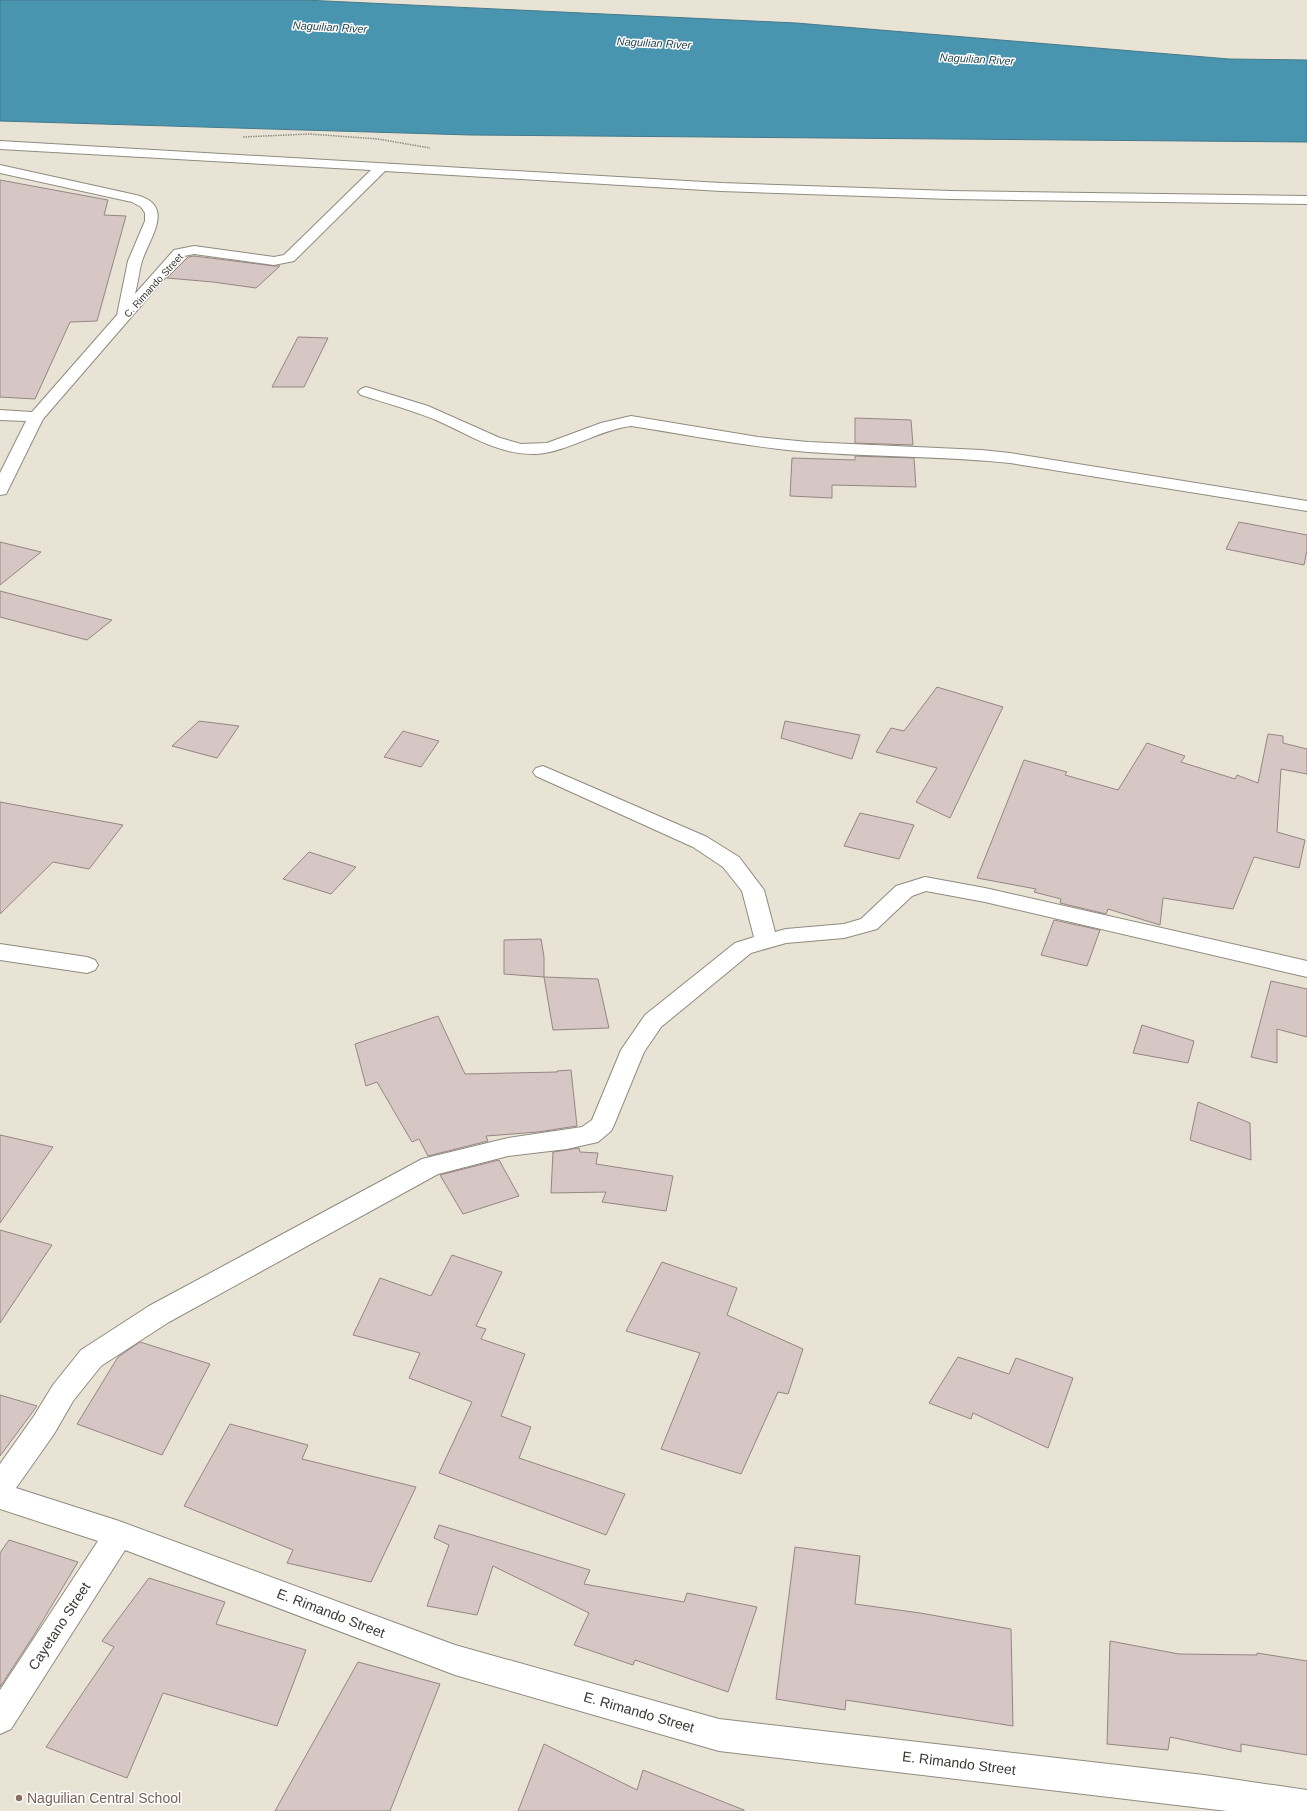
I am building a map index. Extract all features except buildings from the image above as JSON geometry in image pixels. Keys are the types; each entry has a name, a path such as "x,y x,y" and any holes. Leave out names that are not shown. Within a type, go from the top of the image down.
{"street":[{"path":"0,145 381,168 721,186 951,195 1307,200"},
{"name":"C. Rimando Street","path":"0,490 36,417 179,253 194,250 274,261 288,258 381,168"},
{"path":"0,169 136,199 146,204 152,213 152,221 135,261 124,317"},
{"path":"366,392 431,412 498,444 522,448 550,448 613,424 631,421 758,442 808,447 981,455 1010,458 1307,506"},
{"path":"0,415 36,417"},
{"path":"543,772 700,842 731,862 753,890 766,941"},
{"path":"0,1488 44,1425 63,1393 91,1358 159,1314 431,1166 508,1147 567,1140 589,1134 602,1125 633,1050 653,1021 743,948 786,936 844,931 869,924 904,891 925,884 985,895 1307,969"},
{"path":"0,952 87,965"},
{"name":"E. Rimando Street","path":"0,1496 119,1534 455,1660 719,1735 1204,1791 1307,1807"},
{"name":"Cayetano Street","path":"0,1718 119,1534"}],"water":[{"name":"Naguilian River","path":"0,0 304,0 796,23 1229,59 1307,60 1307,142 471,135 0,121"}],"place":[{"name":"Naguilian Central School","path":"19,1798"}]}
